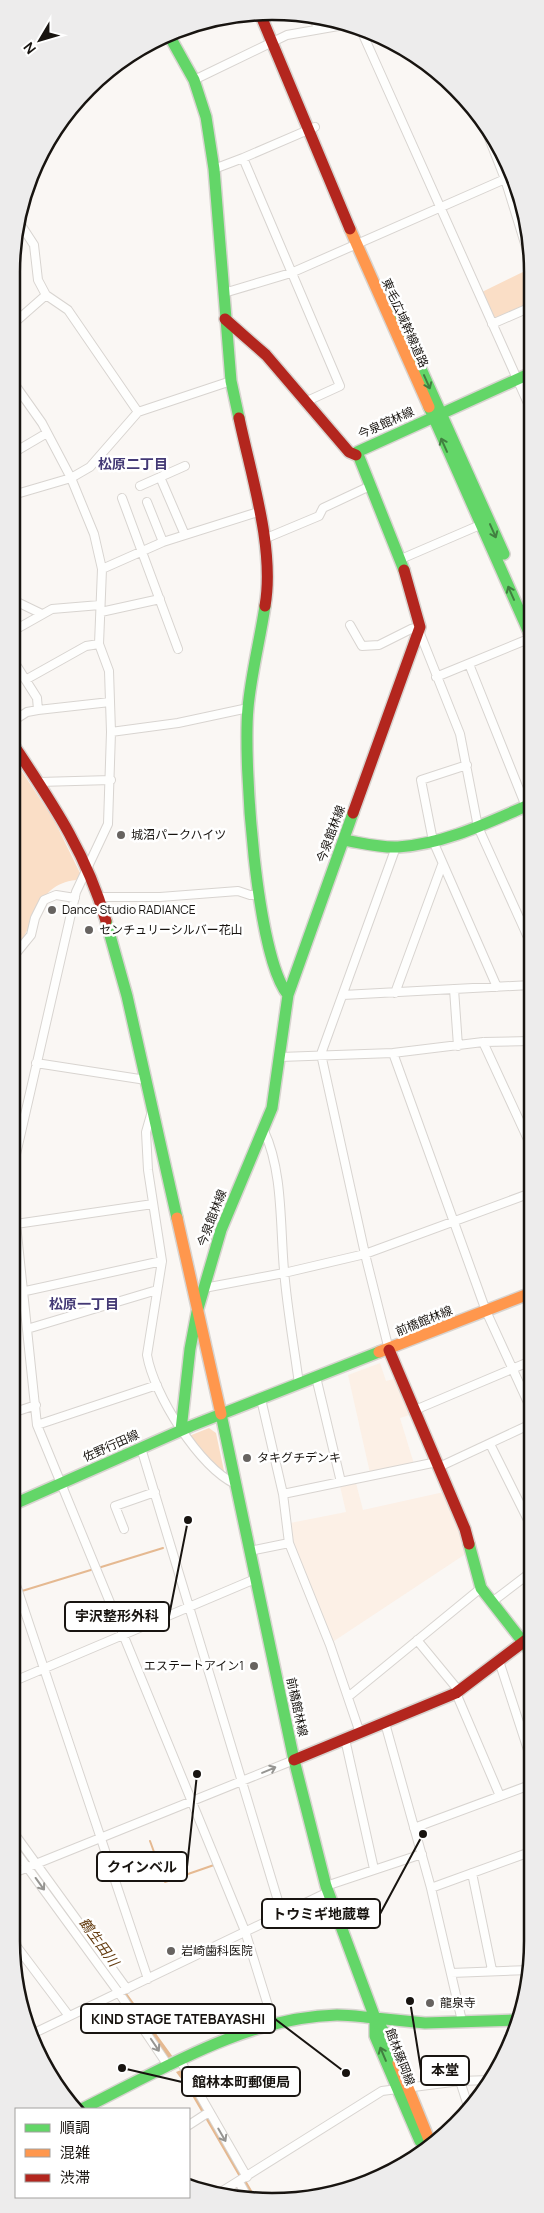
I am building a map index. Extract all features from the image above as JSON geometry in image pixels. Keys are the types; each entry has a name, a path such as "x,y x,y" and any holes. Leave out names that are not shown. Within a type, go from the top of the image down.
{"main road":[{"name":"東毛広域幹線道路","path":"271,20 275,41"},
{"name":"東毛広域幹線道路","path":"264,21 275,41 360,242 437,416 524,601"},
{"path":"172,41 194,80 206,116 214,169 231,380 264,539 268,568 268,590 248,708 248,776 258,895 266,937 280,984 288,995"},
{"path":"225,319 266,356 349,452 356,455"},
{"name":"今泉館林線","path":"221,1414 197,1312 225,1219 264,1131 273,1101 288,995 420,629 401,559 356,455 360,449 524,375"},
{"name":"東毛広域幹線道路","path":"437,416 480,525 524,624"},
{"path":"20,754 39,782 87,865 99,897 122,977 197,1312 190,1349 181,1430"},
{"path":"344,840 396,847 433,841 478,827 524,807"},
{"name":"前橋館林線","path":"375,2018 327,1889 294,1760 221,1414 389,1350 524,1295"},
{"path":"389,1350 465,1529 481,1588 524,1638"},
{"name":"佐野行田線","path":"20,1501 221,1414"},
{"path":"294,1760 458,1692 499,1661 524,1645"},
{"path":"84,2108 231,2039 274,2025 319,2016 353,2015 375,2018 386,2022 511,2020"},
{"name":"館林藤岡線","path":"375,2018 386,2035 421,2144"},
{"name":"館林藤岡線","path":"402,2088 428,2139"}],"street":[{"path":"194,80 275,41 317,28 328,27"},
{"path":"364,38 441,206 524,397"},
{"path":"214,169 311,128"},
{"path":"242,158 340,386 305,402"},
{"path":"224,293 291,273 441,206 507,180"},
{"path":"24,229 34,245 38,280 46,295 68,310 138,412"},
{"path":"20,318 46,295"},
{"path":"492,324 524,309"},
{"path":"20,493 71,478 97,461 138,412 231,380"},
{"path":"20,392 47,432 71,478 94,534 102,569 99,644 109,670 111,732 111,780 108,824 87,865 75,898 20,1136"},
{"path":"20,449 47,432"},
{"path":"140,486 184,466"},
{"path":"160,477 185,535"},
{"path":"264,539 319,516 323,508 370,486"},
{"path":"122,498 178,649"},
{"path":"147,502 163,542"},
{"path":"102,569 163,542 258,512"},
{"path":"401,559 480,525"},
{"path":"20,627 52,609 100,609 160,600"},
{"path":"20,603 42,614"},
{"path":"350,624 362,646 379,646 411,629 420,629 436,677 460,734 478,827 524,930"},
{"path":"436,677 524,641"},
{"path":"27,679 86,646 99,644"},
{"path":"469,664 524,795"},
{"path":"20,670 36,698 38,710"},
{"path":"20,716 27,712 38,710 110,702"},
{"path":"111,732 178,723 248,708"},
{"path":"467,765 421,780 433,841 497,986"},
{"path":"39,782 111,780"},
{"path":"389,1350 365,1254 321,1054 396,847"},
{"path":"395,993 442,865"},
{"path":"99,897 160,897 238,891 258,895"},
{"path":"20,948 31,935 35,918 44,900 56,895 75,898"},
{"path":"343,995 524,985"},
{"path":"454,989 458,1046"},
{"path":"280,1057 393,1052 483,1042 524,1041"},
{"path":"483,1042 524,1133"},
{"path":"393,1052 486,1311 524,1396"},
{"path":"36,1064 146,1080"},
{"path":"152,1111 146,1132 153,1204 162,1261 147,1355 149,1369 176,1424 224,1478 235,1484"},
{"path":"264,1131 271,1148 276,1169 284,1273 299,1384"},
{"path":"204,1288 284,1273 365,1254 524,1195"},
{"path":"20,1223 153,1204"},
{"path":"20,1293 162,1261"},
{"path":"20,1263 37,1425 245,1931 274,2025"},
{"path":"27,1329 157,1290"},
{"path":"415,1410 524,1364"},
{"path":"316,1378 341,1482"},
{"path":"37,1425 156,1385"},
{"path":"261,1399 283,1494 289,1543 330,1646 360,1733"},
{"path":"20,1410 36,1405"},
{"path":"283,1494 438,1464 490,1444 524,1427"},
{"path":"490,1444 524,1512"},
{"path":"141,1448 282,1914"},
{"path":"124,1529 115,1506 155,1492"},
{"path":"250,1551 289,1543"},
{"path":"492,1602 524,1578"},
{"path":"20,1678 123,1633 255,1579"},
{"path":"348,1697 481,1588"},
{"path":"20,1599 148,1979"},
{"path":"417,1640 458,1692 500,1796"},
{"path":"499,1661 524,1738"},
{"path":"385,1722 431,1888 462,2021"},
{"path":"345,1739 374,1869"},
{"path":"20,1870 294,1760"},
{"path":"414,1828 524,1786"},
{"path":"20,1844 32,1865 123,1991 169,2067"},
{"path":"20,1854 32,1865"},
{"path":"37,2032 282,1914 327,1889 374,1869 422,1854"},
{"path":"431,1888 524,1854"},
{"path":"472,1873 492,1970"},
{"path":"21,1951 69,2016"},
{"path":"451,1973 522,1970"},
{"path":"181,2062 243,2179 247,2191"},
{"path":"227,2189 382,2091 460,2081 482,2080"},
{"path":"460,2081 466,2101"},
{"path":"190,2124 207,2114"}],"shaded area":[{"path":"524,271 524,310 495,322 482,292"},
{"path":"20,769 54,820 81,875 76,880 51,890 43,898 20,943"},
{"path":"380,1363 386,1381 397,1378 413,1414 400,1418 414,1464 370,1473 348,1375"},
{"path":"209,1428 216,1433 224,1471 220,1472 189,1436"},
{"path":"356,1483 363,1510 444,1492 464,1539 467,1553 334,1641 331,1639 292,1542 290,1523 346,1512 340,1486"},
{"path":"20,1845 173,2057 168,2059 20,1853"},
{"path":"181,2070 190,2084 253,2192 248,2192 187,2087 176,2072"}],"waterway":[{"path":"98,1568 163,1548"},
{"path":"22,1591 94,1569"},
{"path":"150,1841 165,1882 214,1865"}],"traffic: fast":[{"path":"172,41 194,80 206,117 214,169 231,381 239,418"},
{"path":"392,304 504,554"},
{"path":"404,570 357,452 524,376"},
{"path":"429,407 524,621"},
{"path":"265,606 248,708 250,812 260,901 268,941 277,974 288,995"},
{"path":"344,840 384,847 433,842 483,825 524,807"},
{"path":"181,1430 190,1349 197,1312 221,1230 272,1108 288,995 353,813"},
{"path":"106,921 127,996 177,1218"},
{"path":"20,1501 191,1426 379,1352"},
{"path":"221,1414 294,1760 326,1886 375,2018 386,2035 398,2063"},
{"path":"469,1544 481,1588 524,1643"},
{"path":"84,2108 173,2063 237,2035 303,2018 337,2015 375,2018"},
{"path":"375,2018 425,2023 511,2020"},
{"path":"375,2018 375,2036 420,2141"}],"traffic: slow":[{"path":"350,229 429,407"},
{"path":"177,1218 221,1414"},
{"path":"379,1352 524,1296"},
{"path":"398,2063 428,2138"}],"traffic: jam":[{"path":"263,21 350,229"},
{"path":"225,319 266,355 349,452 356,455"},
{"path":"239,418 264,536 267,561 265,606"},
{"path":"353,813 420,627 404,570"},
{"path":"20,755 67,829 78,850 89,873 106,921"},
{"path":"389,1350 465,1529 469,1544"},
{"path":"294,1760 456,1693 524,1642"}],"place":[{"name":"城沼パークハイツ","path":"121,835"},
{"name":"Dance Studio RADIANCE","path":"52,910"},
{"name":"センチュリーシルバー花山","path":"89,930"},
{"name":"タキグチデンキ","path":"247,1458"},
{"name":"宇沢整形外科","path":"188,1520"},
{"name":"エステートアイン1","path":"254,1666"},
{"name":"クインベル","path":"197,1774"},
{"name":"トウミギ地蔵尊","path":"423,1834"},
{"name":"岩崎歯科医院","path":"171,1951"},
{"name":"本堂","path":"410,2001"},
{"name":"龍泉寺","path":"430,2003"},
{"name":"館林本町郵便局","path":"122,2068"},
{"name":"KIND STAGE TATEBAYASHI","path":"346,2073"}],"district":[{"name":"松原二丁目","path":"133,464"},
{"name":"松原一丁目","path":"84,1304"}],"water label":[{"name":"鶴生田川","path":"99,1942"}]}
